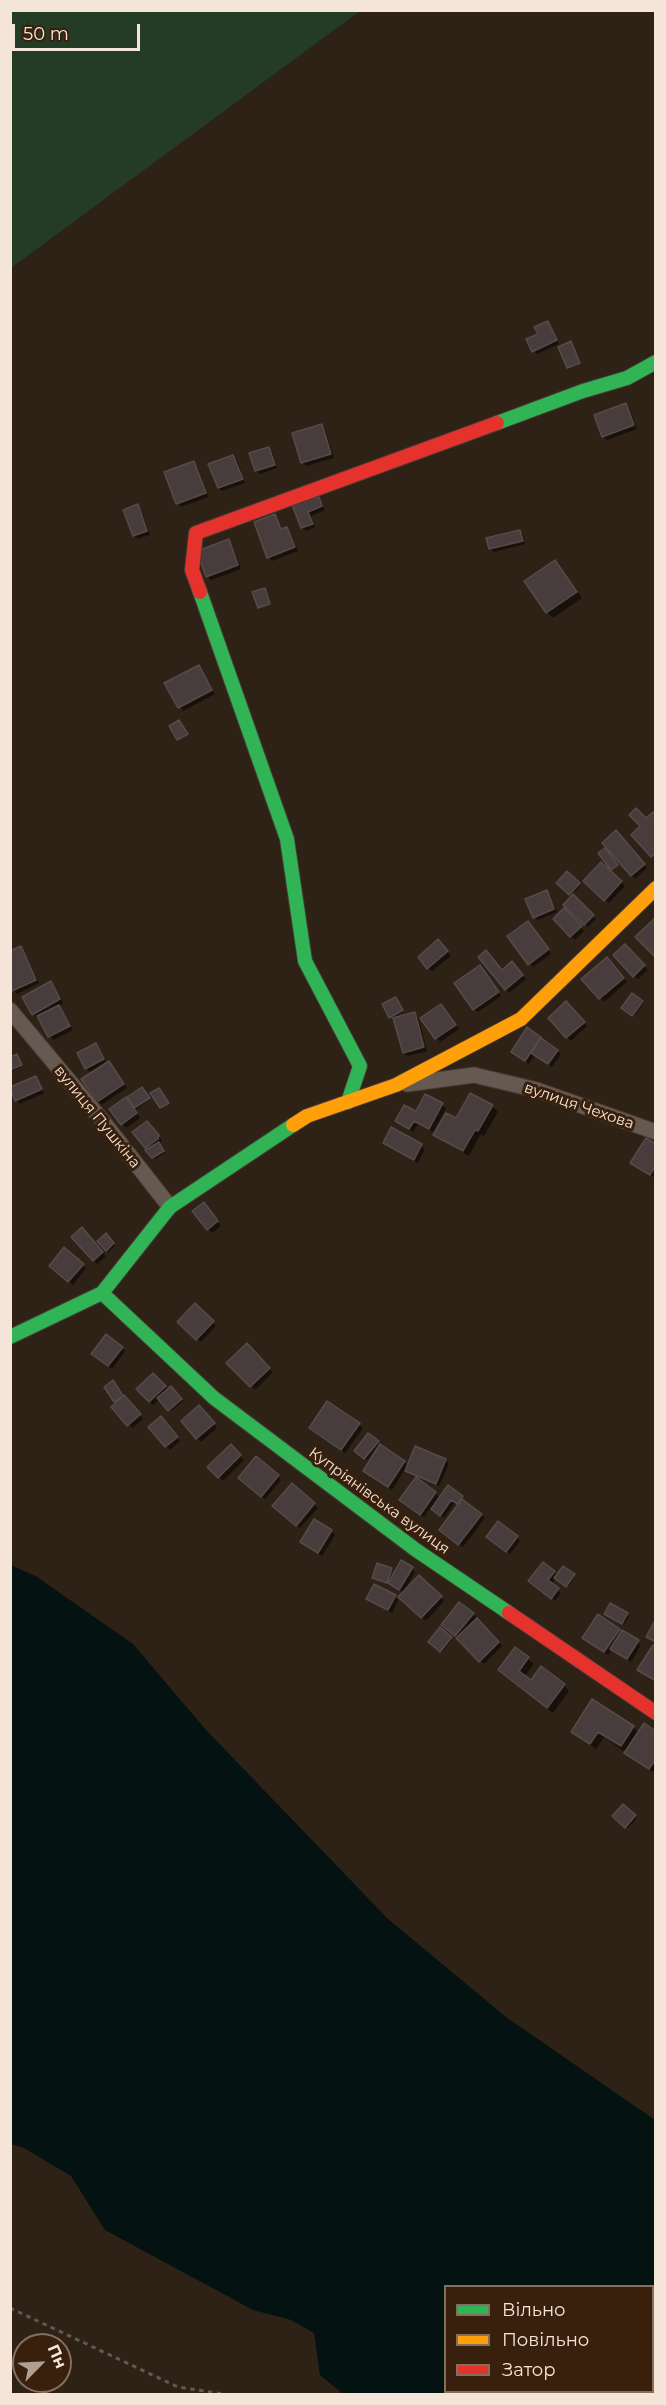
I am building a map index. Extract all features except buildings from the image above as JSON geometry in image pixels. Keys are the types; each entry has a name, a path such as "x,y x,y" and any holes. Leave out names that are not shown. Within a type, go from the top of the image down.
{"street":[{"path":"348,1102 360,1066 305,961 287,839 192,570 196,533 583,391 627,378 656,362"},
{"path":"10,1337 102,1293 170,1207 307,1116 396,1085 521,1019 656,888"},
{"name":"вулиця Пушкіна","path":"10,1010 17,1030 101,1119 170,1207"},
{"name":"вулиця Чехова","path":"396,1085 474,1076 537,1090 656,1132"},
{"name":"Купріянівська вулиця","path":"102,1293 214,1398 416,1550 656,1713"}],"path":[{"path":"10,2308 178,2387 224,2394"}],"green space":[{"path":"11,10 360,10 360,11 11,268"}],"shaded area":[{"path":"11,1565 37,1577 133,1644 206,1730 388,1919 506,2017 655,2120 655,2394 343,2394 320,2375 314,2333 291,2320 253,2310 105,2230 71,2176 24,2148 11,2144"}],"traffic: fast":[{"path":"497,423 583,391 627,378 656,362"},
{"path":"200,592 287,839 305,961 360,1066 348,1102"},
{"path":"10,1337 102,1293 170,1207 293,1125"},
{"path":"102,1293 214,1398 416,1550 509,1613"}],"traffic: slow":[{"path":"293,1125 307,1116 396,1085 521,1019 656,888"}],"traffic: jam":[{"path":"200,592 192,570 196,533 497,423"},
{"path":"509,1613 656,1713"}]}
